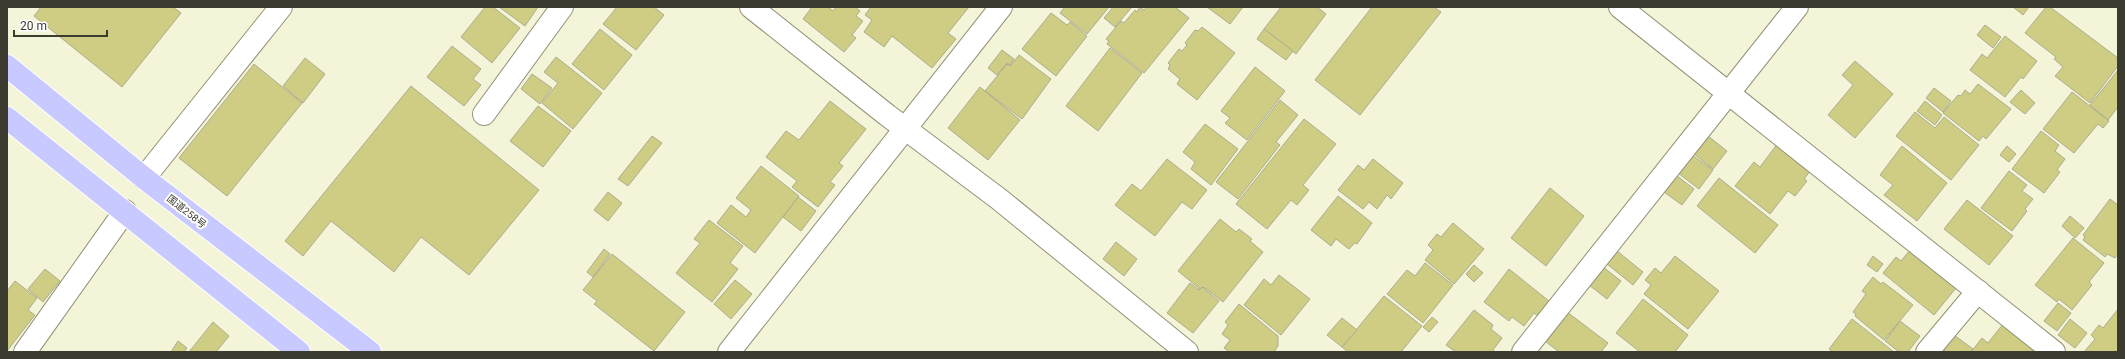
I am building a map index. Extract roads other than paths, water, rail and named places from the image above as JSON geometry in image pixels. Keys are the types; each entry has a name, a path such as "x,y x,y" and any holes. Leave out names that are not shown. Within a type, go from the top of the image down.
{"highway":[{"name":"国道258号","path":"7,66 144,178 370,352"},
{"path":"7,118 125,210 299,352"}],"street":[{"path":"144,178 281,7"},
{"path":"484,114 562,7"},
{"path":"752,7 904,128 999,199 1187,352"},
{"path":"729,352 904,128 1001,7"},
{"path":"1620,7 2054,352"},
{"path":"1523,352 1797,7"},
{"path":"25,352 125,210"},
{"path":"1927,352 1978,291"}]}
